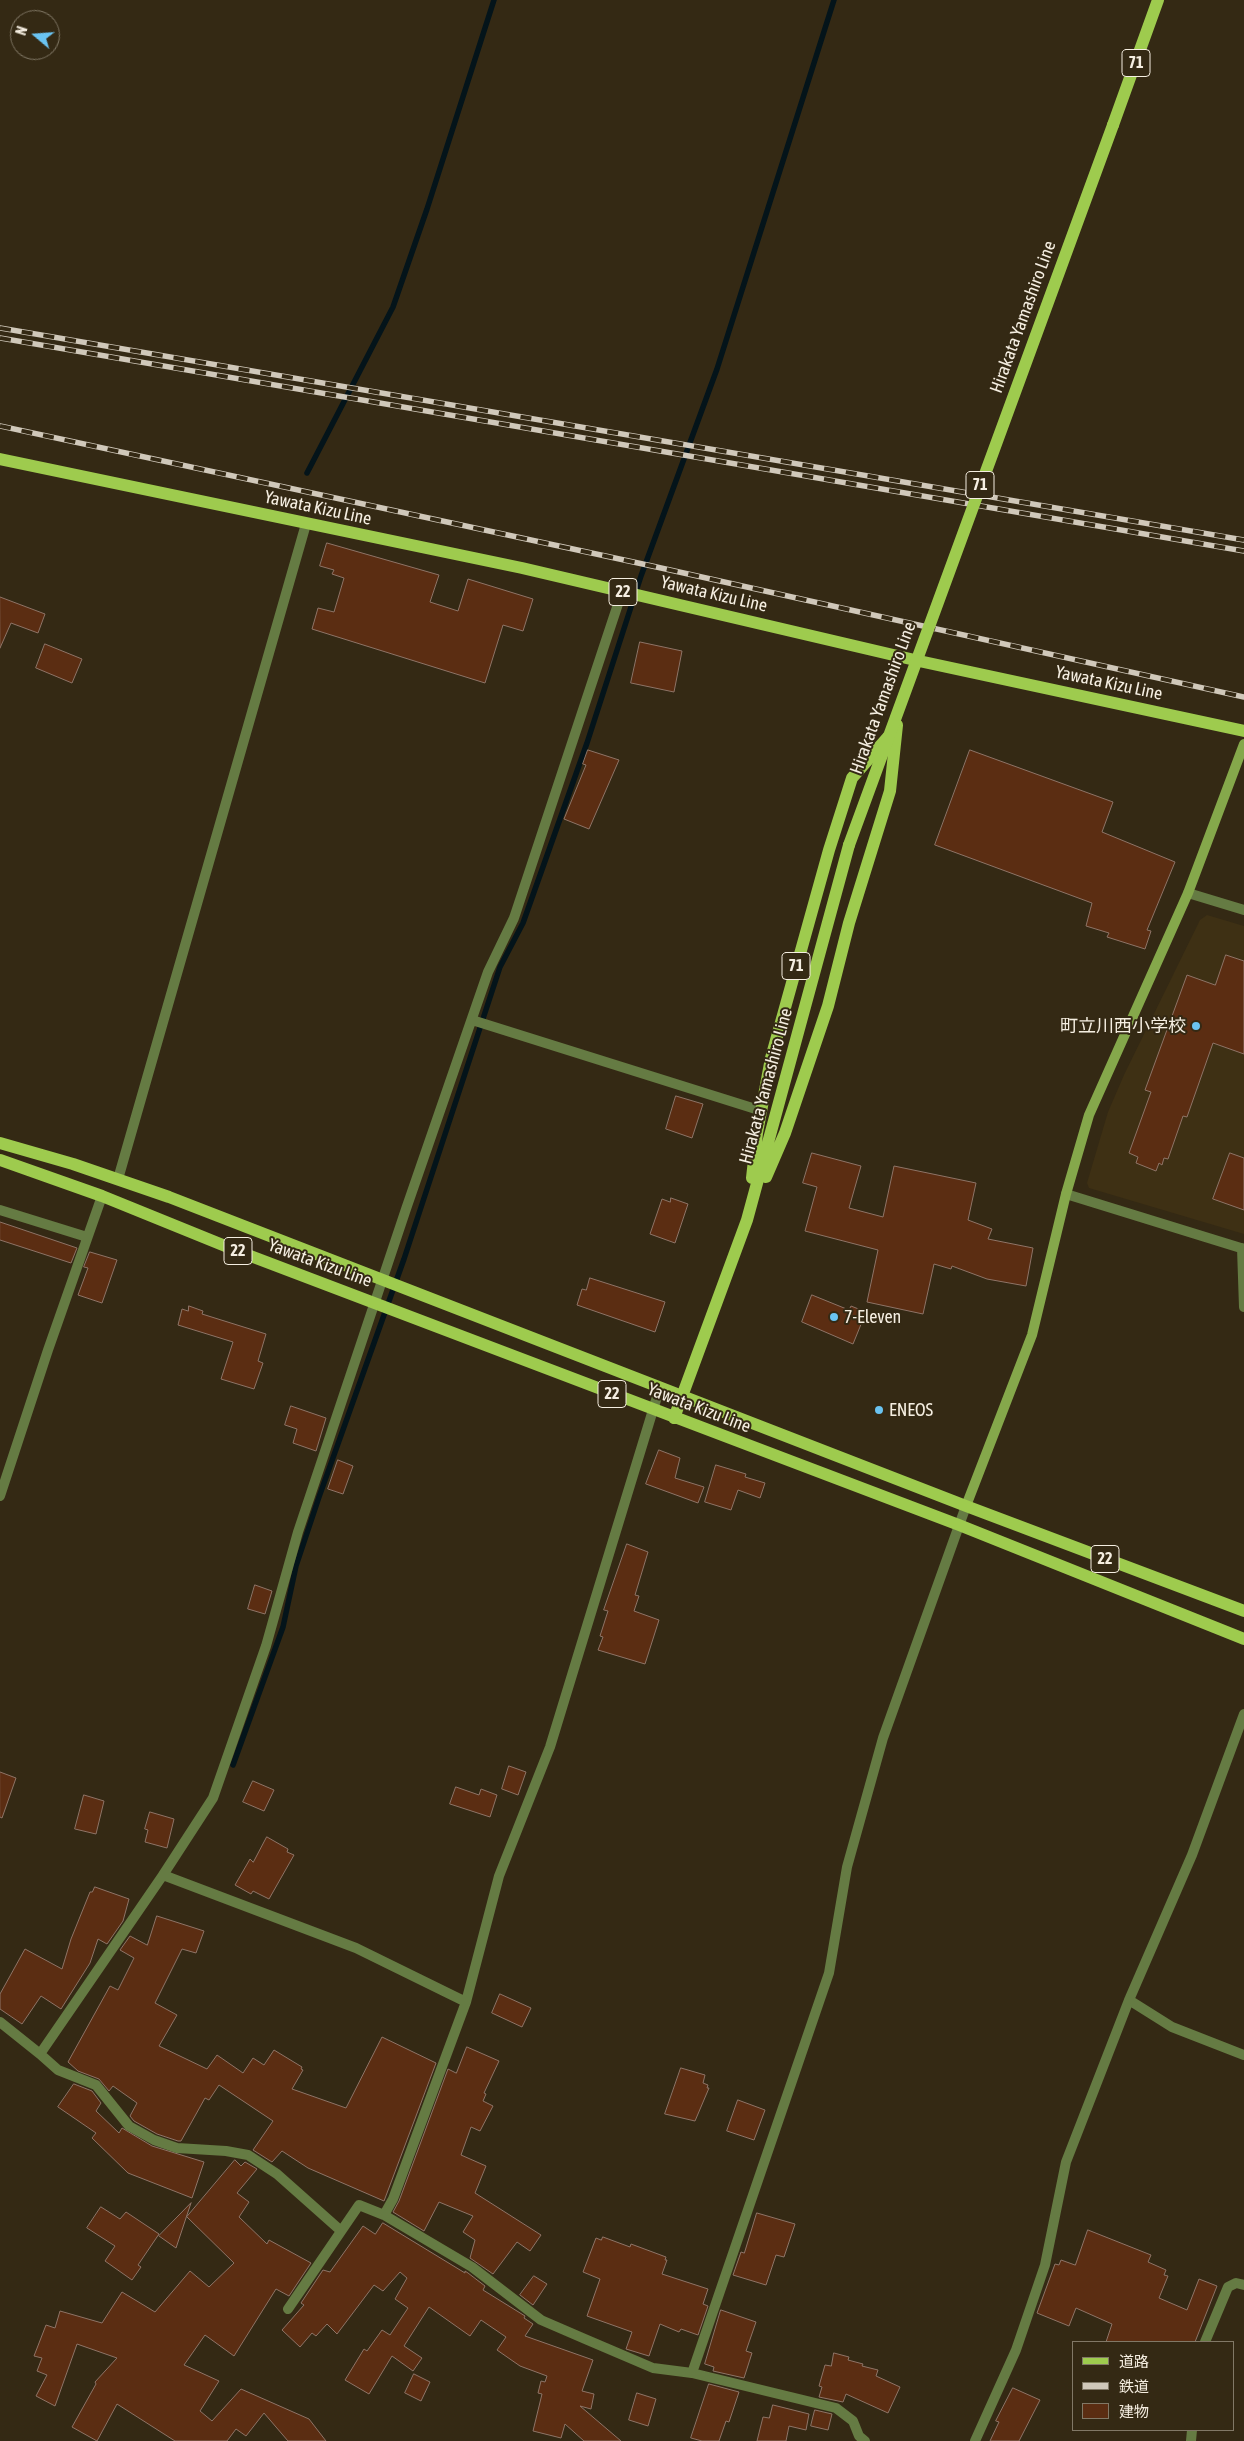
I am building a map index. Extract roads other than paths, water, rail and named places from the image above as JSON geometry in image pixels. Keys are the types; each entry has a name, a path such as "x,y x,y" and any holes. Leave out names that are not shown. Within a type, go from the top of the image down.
{"main road":[{"name":"Hirakata Yamashiro Line","path":"674,1418 747,1220 849,845 1158,0"},
{"name":"Yawata Kizu Line","path":"0,459 522,568 919,661 1244,731"},
{"name":"71","path":"747,1220 785,1133 828,1006 849,924 890,791 894,731 919,661"},
{"name":"71","path":"747,1220 771,1058 829,850 852,778 894,731"},
{"name":"Yawata Kizu Line","path":"0,1143 118,1179 1244,1612"},
{"name":"Yawata Kizu Line","path":"0,1160 102,1196 240,1252 959,1525 1244,1638"}],"street":[{"path":"118,1179 306,524"},
{"path":"40,2054 163,1876 213,1798 266,1646 298,1532 382,1280 488,972 514,918 622,592"},
{"path":"692,2373 829,1973 847,1867 884,1738 959,1525 1032,1335 1079,1146 1102,1083 1188,893 1244,744"},
{"path":"1188,893 1244,910"},
{"path":"472,1020 762,1111"},
{"path":"1066,1194 1243,1249 1244,1307"},
{"path":"0,1496 48,1350 102,1196"},
{"path":"0,1210 87,1237"},
{"path":"384,2214 393,2199 466,2002 499,1876 550,1747 660,1386"},
{"path":"975,2441 1016,2350 1046,2265 1066,2162 1129,2000 1192,1855 1244,1714"},
{"path":"163,1876 356,1948 466,2002"},
{"path":"1129,2000 1172,2027 1244,2055"},
{"path":"0,2022 58,2070 96,2085 129,2126 154,2140 177,2148 226,2151 248,2155 277,2174 340,2230"},
{"path":"288,2310 358,2205 384,2214 472,2268 541,2320 653,2368 692,2373 836,2408 853,2420 859,2439"},
{"path":"1205,2341 1228,2287 1236,2283 1244,2285"}],"waterway":[{"path":"307,473 393,307 427,209 494,0"},
{"path":"233,1765 283,1627 296,1566 404,1259 500,967 523,923 587,743 641,576 717,369 834,0"}],"railway":[{"path":"0,328 1244,540"},
{"path":"0,338 1244,551"},
{"path":"0,426 652,566 1244,697"}],"place":[{"name":"町立川西小学校","path":"1196,1026"},
{"name":"7-Eleven","path":"834,1317"},
{"name":"ENEOS","path":"879,1410"}]}
